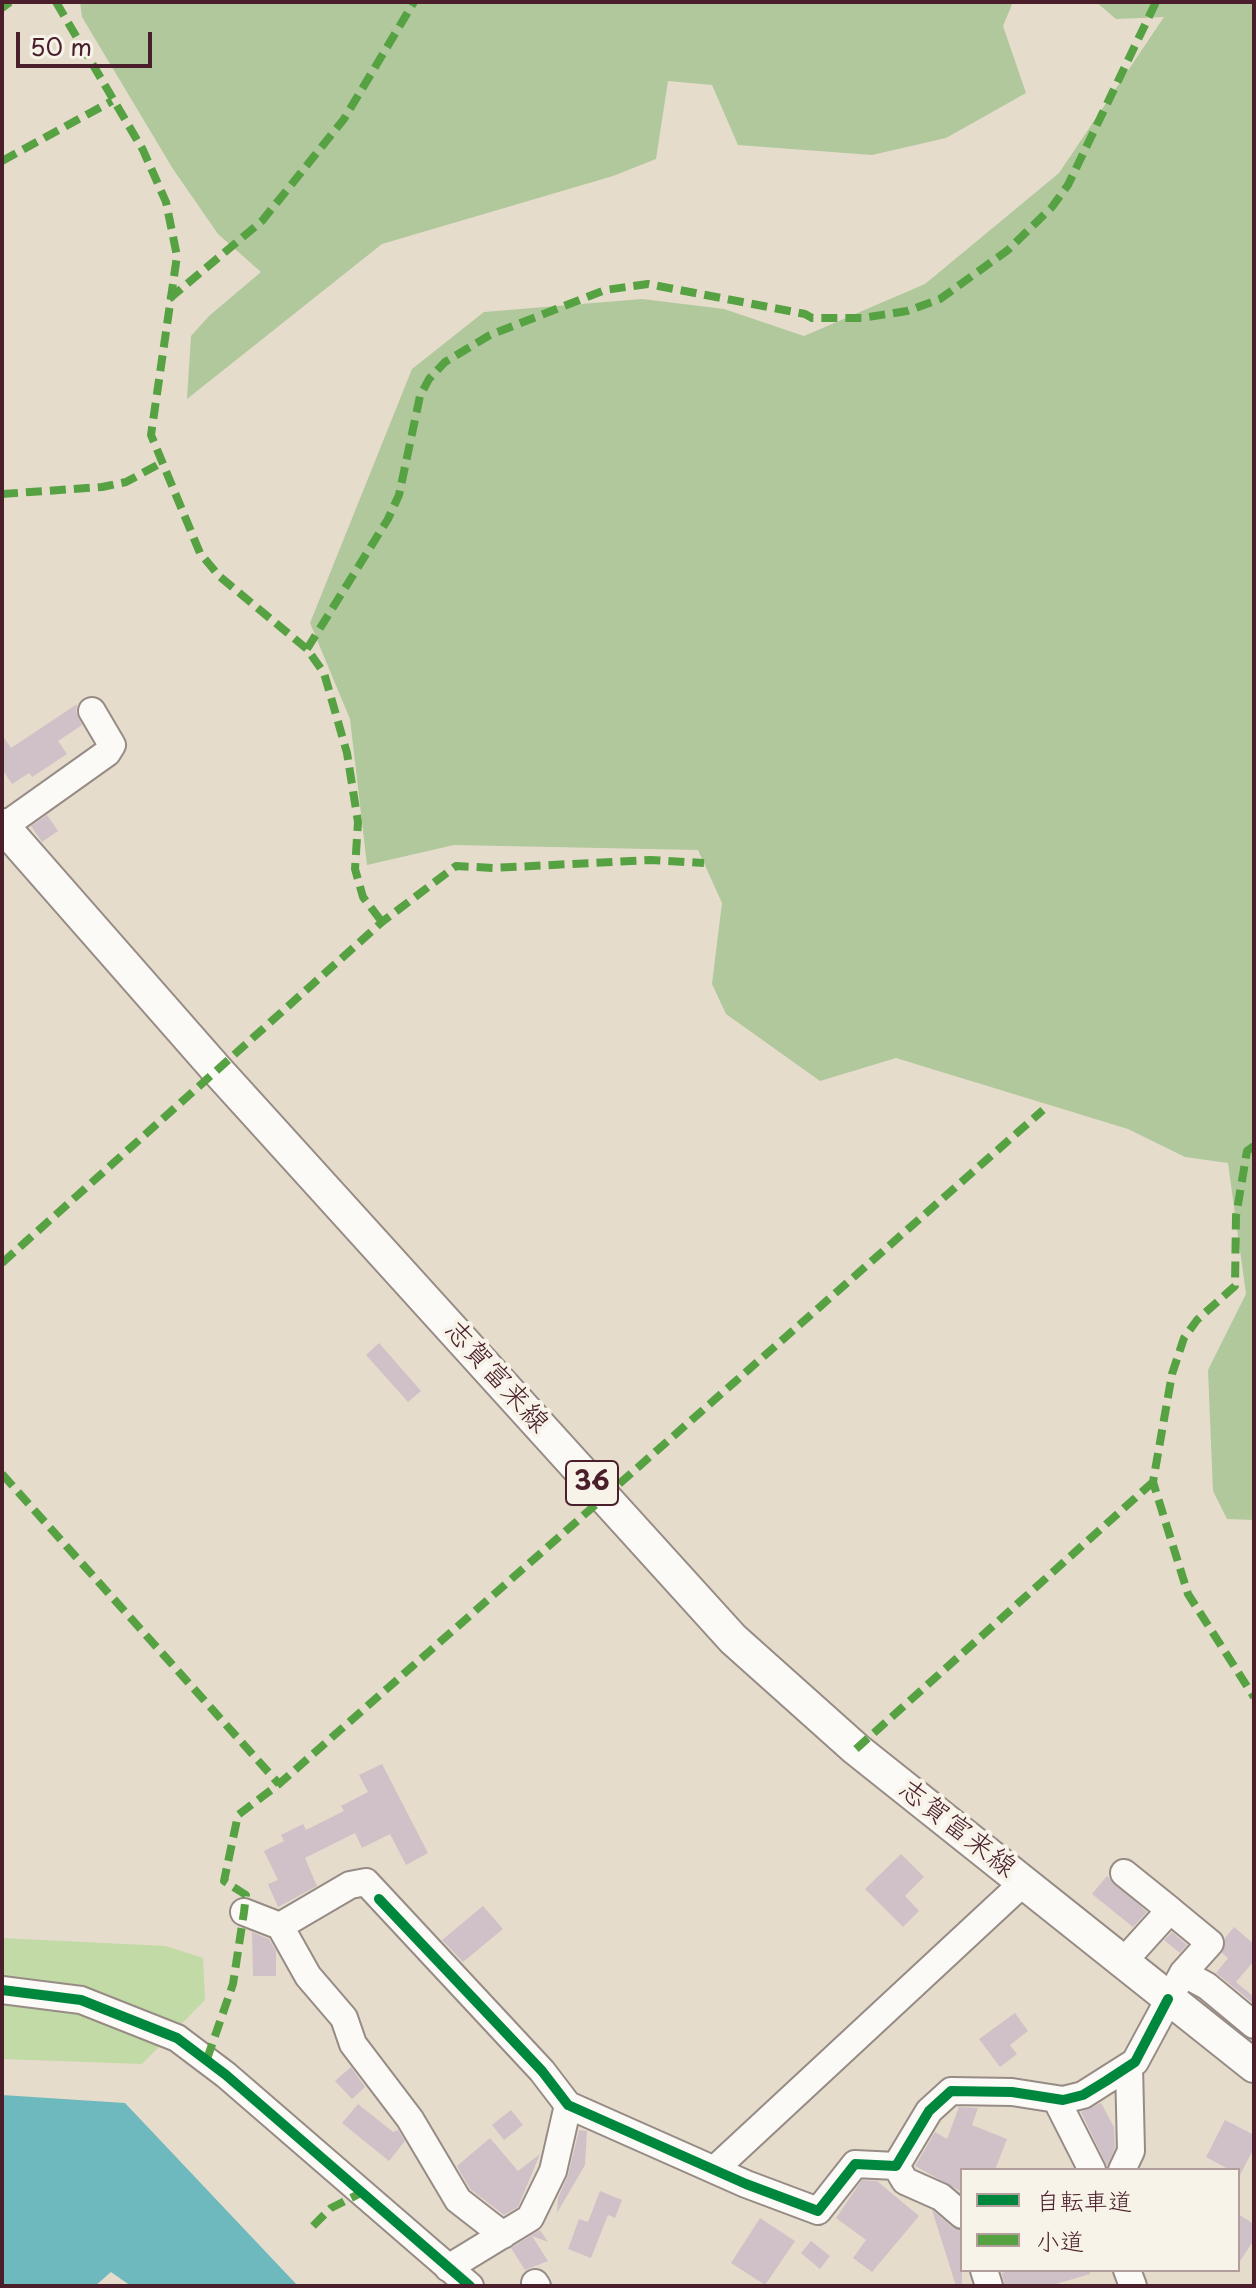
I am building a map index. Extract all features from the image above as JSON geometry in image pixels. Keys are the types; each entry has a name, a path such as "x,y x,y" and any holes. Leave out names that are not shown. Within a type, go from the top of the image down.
{"main road":[{"name":"志賀富来線","path":"3,826 217,1070 733,1639 856,1749 1123,1962 1176,1986 1250,2055"}],"street":[{"path":"3,826 107,753 112,745 92,711"},
{"path":"896,2166 929,2111 951,2091 1012,2092 1056,2099 1083,2095 1135,2062 1176,1986 1210,1943 1124,1873"},
{"path":"280,1926 350,1885 366,1882 542,2071 568,2105 818,2211 855,2164 896,2166"},
{"path":"715,2169 1024,1882"},
{"path":"1123,1962 1170,1910"},
{"path":"244,1912 280,1926 308,1976 344,2018 353,2044 410,2119 458,2200 503,2235"},
{"path":"1176,1986 1207,1986 1254,2025"},
{"path":"2,1990 81,2000 177,2038 226,2075 470,2286"},
{"path":"1123,2168 1131,2151 1129,2066"},
{"path":"1056,2099 1091,2168"},
{"path":"448,2268 530,2218 553,2171 568,2105"},
{"path":"896,2166 905,2181 941,2197 960,2213"}],"green space":[{"path":"80,2 1013,2 1003,26 1026,93 946,138 872,155 738,145 712,85 668,81 656,159 613,176 382,244 187,399 191,336 209,316 261,272 218,234 173,169 82,17"},
{"path":"1096,2 1254,2 1254,1520 1227,1519 1213,1491 1208,1370 1246,1294 1228,1163 1185,1157 1128,1129 896,1058 820,1081 726,1014 712,984 722,903 698,850 454,845 367,865 350,719 310,623 412,369 484,312 642,299 724,309 804,336 925,284 1059,173 1164,17 1116,19"},
{"path":"2,1938 166,1946 203,1958 205,2000 142,2064 2,2059"}],"water":[{"path":"2,2095 125,2103 298,2286 131,2286 111,2272 95,2286 2,2286"}],"building":[{"path":"77,704 76,712 82,725 58,741 67,754 32,777 29,773 12,784 2,769 2,735 11,748"},
{"path":"47,815 58,831 42,842 31,826"},
{"path":"379,1343 421,1391 408,1402 366,1355"},
{"path":"382,1764 428,1853 406,1865 390,1834 362,1848 355,1833 305,1858 317,1886 278,1907 268,1884 278,1880 264,1851 284,1841 281,1835 303,1824 306,1830 344,1811 341,1806 368,1792 359,1775"},
{"path":"901,1854 924,1877 905,1896 919,1911 903,1927 865,1889"},
{"path":"1107,1876 1147,1912 1133,1927 1092,1894"},
{"path":"483,1906 503,1929 463,1962 442,1940"},
{"path":"1234,1927 1254,1944 1254,1961 1236,1982 1254,1997 1254,2004 1216,1973 1228,1958 1222,1953 1225,1938"},
{"path":"252,1932 269,1939 276,1951 276,1976 253,1976"},
{"path":"1172,1932 1187,1945 1180,1953 1164,1940"},
{"path":"1015,2013 1028,2031 1010,2045 1017,2054 1000,2067 979,2039"},
{"path":"351,2067 365,2087 352,2099 335,2081"},
{"path":"1101,2103 1114,2127 1115,2148 1107,2166 1081,2112"},
{"path":"358,2104 393,2132 398,2130 405,2141 389,2161 342,2123"},
{"path":"959,2107 978,2108 972,2125 1007,2139 996,2168 960,2168 960,2191 915,2166 935,2132 947,2139"},
{"path":"511,2110 523,2125 504,2140 492,2125"},
{"path":"1225,2120 1254,2135 1254,2148 1240,2175 1240,2168 1226,2168 1206,2157"},
{"path":"579,2130 587,2131 585,2165 557,2213 558,2198 568,2175"},
{"path":"490,2138 518,2171 540,2154 518,2207 504,2215 470,2189 457,2166"},
{"path":"862,2180 877,2181 919,2216 872,2272 853,2258 866,2240 836,2218"},
{"path":"600,2191 622,2200 615,2218 608,2215 591,2258 568,2249 579,2219 588,2222"},
{"path":"932,2210 960,2230 962,2286 956,2286"},
{"path":"1240,2215 1254,2224 1254,2240 1240,2261"},
{"path":"760,2218 795,2241 765,2285 731,2263"},
{"path":"540,2230 548,2242 532,2236 548,2261 525,2270 511,2248"},
{"path":"811,2241 830,2256 820,2269 801,2253"},
{"path":"1002,2273 1090,2274 1049,2286 1005,2286"}],"marked path":[{"path":"2,8 10,2"},
{"path":"56,2 143,150 166,202 177,256 151,435 200,553 219,576 307,649 324,673 347,753 358,822 355,869 363,897 382,922"},
{"path":"169,299 262,221 344,119 414,2"},
{"path":"307,649 388,519 399,495 420,396 429,379 445,362 490,335 605,290 648,284 805,314 812,318 862,318 907,311 940,299 1008,250 1052,207 1068,185 1156,2"},
{"path":"2,161 112,101"},
{"path":"2,494 102,487 126,482 163,462"},
{"path":"2,1263 382,922 456,866 493,868 650,860 704,863"},
{"path":"207,2059 233,1984 244,1912 246,1895 224,1881 238,1815 279,1784 1043,1110"},
{"path":"1254,1146 1247,1151 1236,1216 1235,1286 1197,1320 1184,1338 1172,1374 1153,1482 1188,1594 1254,1697"},
{"path":"2,1474 279,1784"},
{"path":"856,1749 1153,1482"},
{"path":"313,2226 331,2208 361,2193"}],"cycle path":[{"path":"379,1899 542,2071 568,2105 746,2184 818,2211 855,2164 896,2166 929,2111 951,2091 1012,2092 1063,2100 1083,2095 1135,2062 1168,1999"},
{"path":"2,1990 81,2000 177,2038 226,2075 470,2286"}]}
